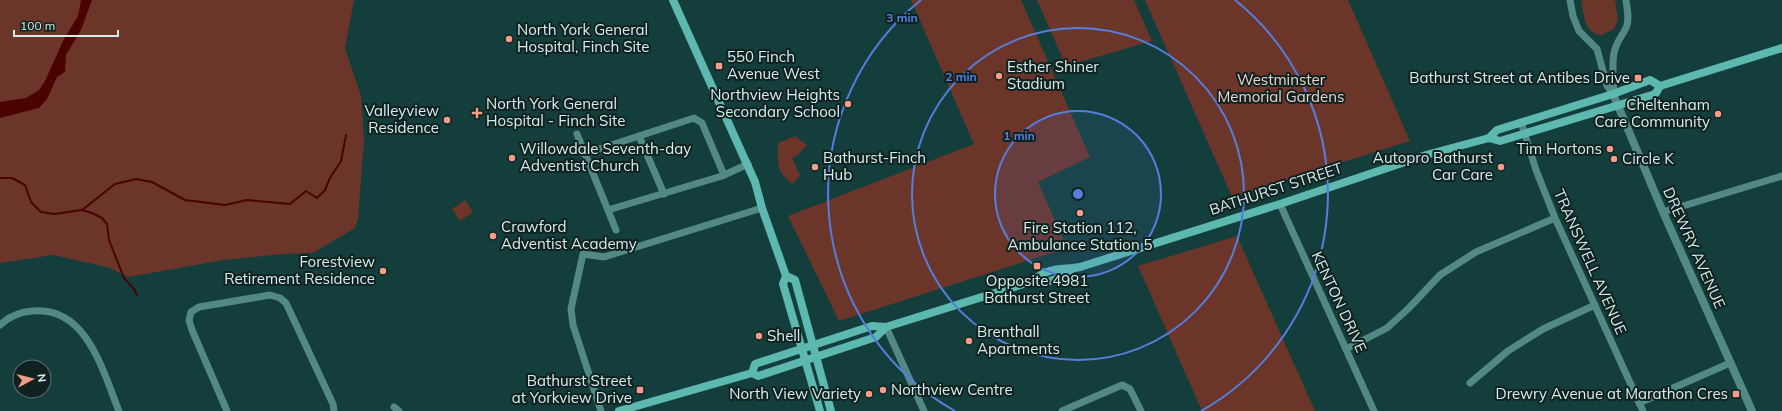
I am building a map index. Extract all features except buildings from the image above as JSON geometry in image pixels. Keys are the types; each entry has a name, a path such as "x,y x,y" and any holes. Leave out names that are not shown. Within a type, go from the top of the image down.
{"main road":[{"path":"673,0 756,182 762,208 786,276 783,284 820,411"},
{"name":"BATHURST STREET","path":"1489,138 1500,141 1617,107 1652,95 1656,93 1660,86 1782,48"},
{"name":"BATHURST STREET","path":"752,373 755,364 872,326 886,327 1030,282 1048,271 1072,269 1280,204 1411,160 1489,138 1497,130 1613,94 1651,80 1660,86"},
{"path":"786,276 795,280 831,411"},
{"name":"BATHURST STREET","path":"619,411 642,408 752,373 758,376 876,337 886,327"}],"street":[{"path":"1570,0 1573,16 1579,31 1597,49 1607,86 1613,94"},
{"path":"1613,94 1613,56 1616,42 1627,27 1626,0"},
{"name":"DREWRY AVENUE","path":"1613,94 1617,107 1662,212 1752,411"},
{"path":"584,154 690,118 698,119 702,124 724,175"},
{"name":"TRANSWELL AVENUE","path":"1521,122 1536,170 1555,218 1643,411"},
{"path":"577,134 616,230"},
{"path":"639,136 664,194"},
{"path":"608,210 724,175 748,164"},
{"path":"1662,212 1782,176"},
{"name":"KENTON DRIVE","path":"1280,204 1374,411"},
{"path":"601,411 573,325 572,304 583,254 604,257 762,208"},
{"path":"1346,348 1387,328 1409,308 1440,275 1476,252 1555,218"},
{"path":"227,411 192,330 189,320 191,312 199,307 270,295 280,298 286,303 333,404 334,411"},
{"path":"1470,383 1508,351 1542,329 1595,305"},
{"path":"0,325 5,319 21,312 42,310 66,318 79,328 91,344 119,411"},
{"path":"886,327 924,411"},
{"path":"1639,403 1730,363"},
{"path":"1062,411 1122,385 1130,389 1141,411"}],"green space":[{"path":"0,0 354,0 345,48 361,96 364,140 358,219 355,228 313,253 283,254 223,260 129,277 107,267 53,255 0,263"},
{"path":"911,0 1021,0 1090,157 1038,182 1067,248 839,321 788,216 974,144"},
{"path":"1037,0 1134,0 1152,41 1066,66"},
{"name":"Westminster Memorial Gardens","path":"1145,0 1348,0 1410,141 1232,197"},
{"path":"1581,0 1615,0 1618,19 1614,29 1602,35 1596,34 1592,31 1586,23"},
{"path":"795,136 807,145 797,156 792,158 800,176 792,184 780,170 778,143"},
{"path":"465,200 473,212 460,221 452,209"},
{"path":"1237,236 1315,411 1202,411 1138,266"}],"shaded area":[{"path":"81,0 92,0 81,30 66,55 65,72 57,77 47,99 39,108 0,118 0,102 26,98 39,90 45,81 64,39 78,16"}],"waterway":[{"path":"82,210 115,184 136,179 152,182 185,200 225,205 247,200 290,204 306,191 317,198 325,190 330,178 341,161 346,135"},
{"path":"0,178 12,178 25,185 31,202 41,212 54,214 82,210 102,218 107,224 109,240 124,278 134,289 137,295"}],"place":[{"name":"North York General Hospital, Finch Site","path":"509,39"},
{"name":"550 Finch Avenue West","path":"719,66"},
{"name":"Esther Shiner Stadium","path":"999,76"},
{"name":"Bathurst Street at Antibes Drive","path":"1638,78"},
{"name":"Northview Heights Secondary School","path":"848,104"},
{"name":"North York General Hospital - Finch Site","path":"477,113"},
{"name":"Cheltenham Care Community","path":"1718,114"},
{"name":"Valleyview Residence","path":"447,120"},
{"name":"Tim Hortons","path":"1610,149"},
{"name":"Willowdale Seventh-day Adventist Church","path":"512,158"},
{"name":"Circle K","path":"1614,159"},
{"name":"Bathurst-Finch Hub","path":"815,167"},
{"name":"Autopro Bathurst Car Care","path":"1501,167"},
{"name":"Fire Station 112, Ambulance Station 5","path":"1080,213"},
{"name":"Crawford Adventist Academy","path":"493,236"},
{"name":"Opposite 4981 Bathurst Street","path":"1037,266"},
{"name":"Forestview Retirement Residence","path":"383,271"},
{"name":"Shell","path":"759,336"},
{"name":"Brenthall Apartments","path":"969,341"},
{"name":"Bathurst Street at Yorkview Drive","path":"640,390"},
{"name":"Northview Centre","path":"883,390"},
{"name":"North View Variety","path":"869,394"},
{"name":"Drewry Avenue at Marathon Cres","path":"1736,394"}]}
